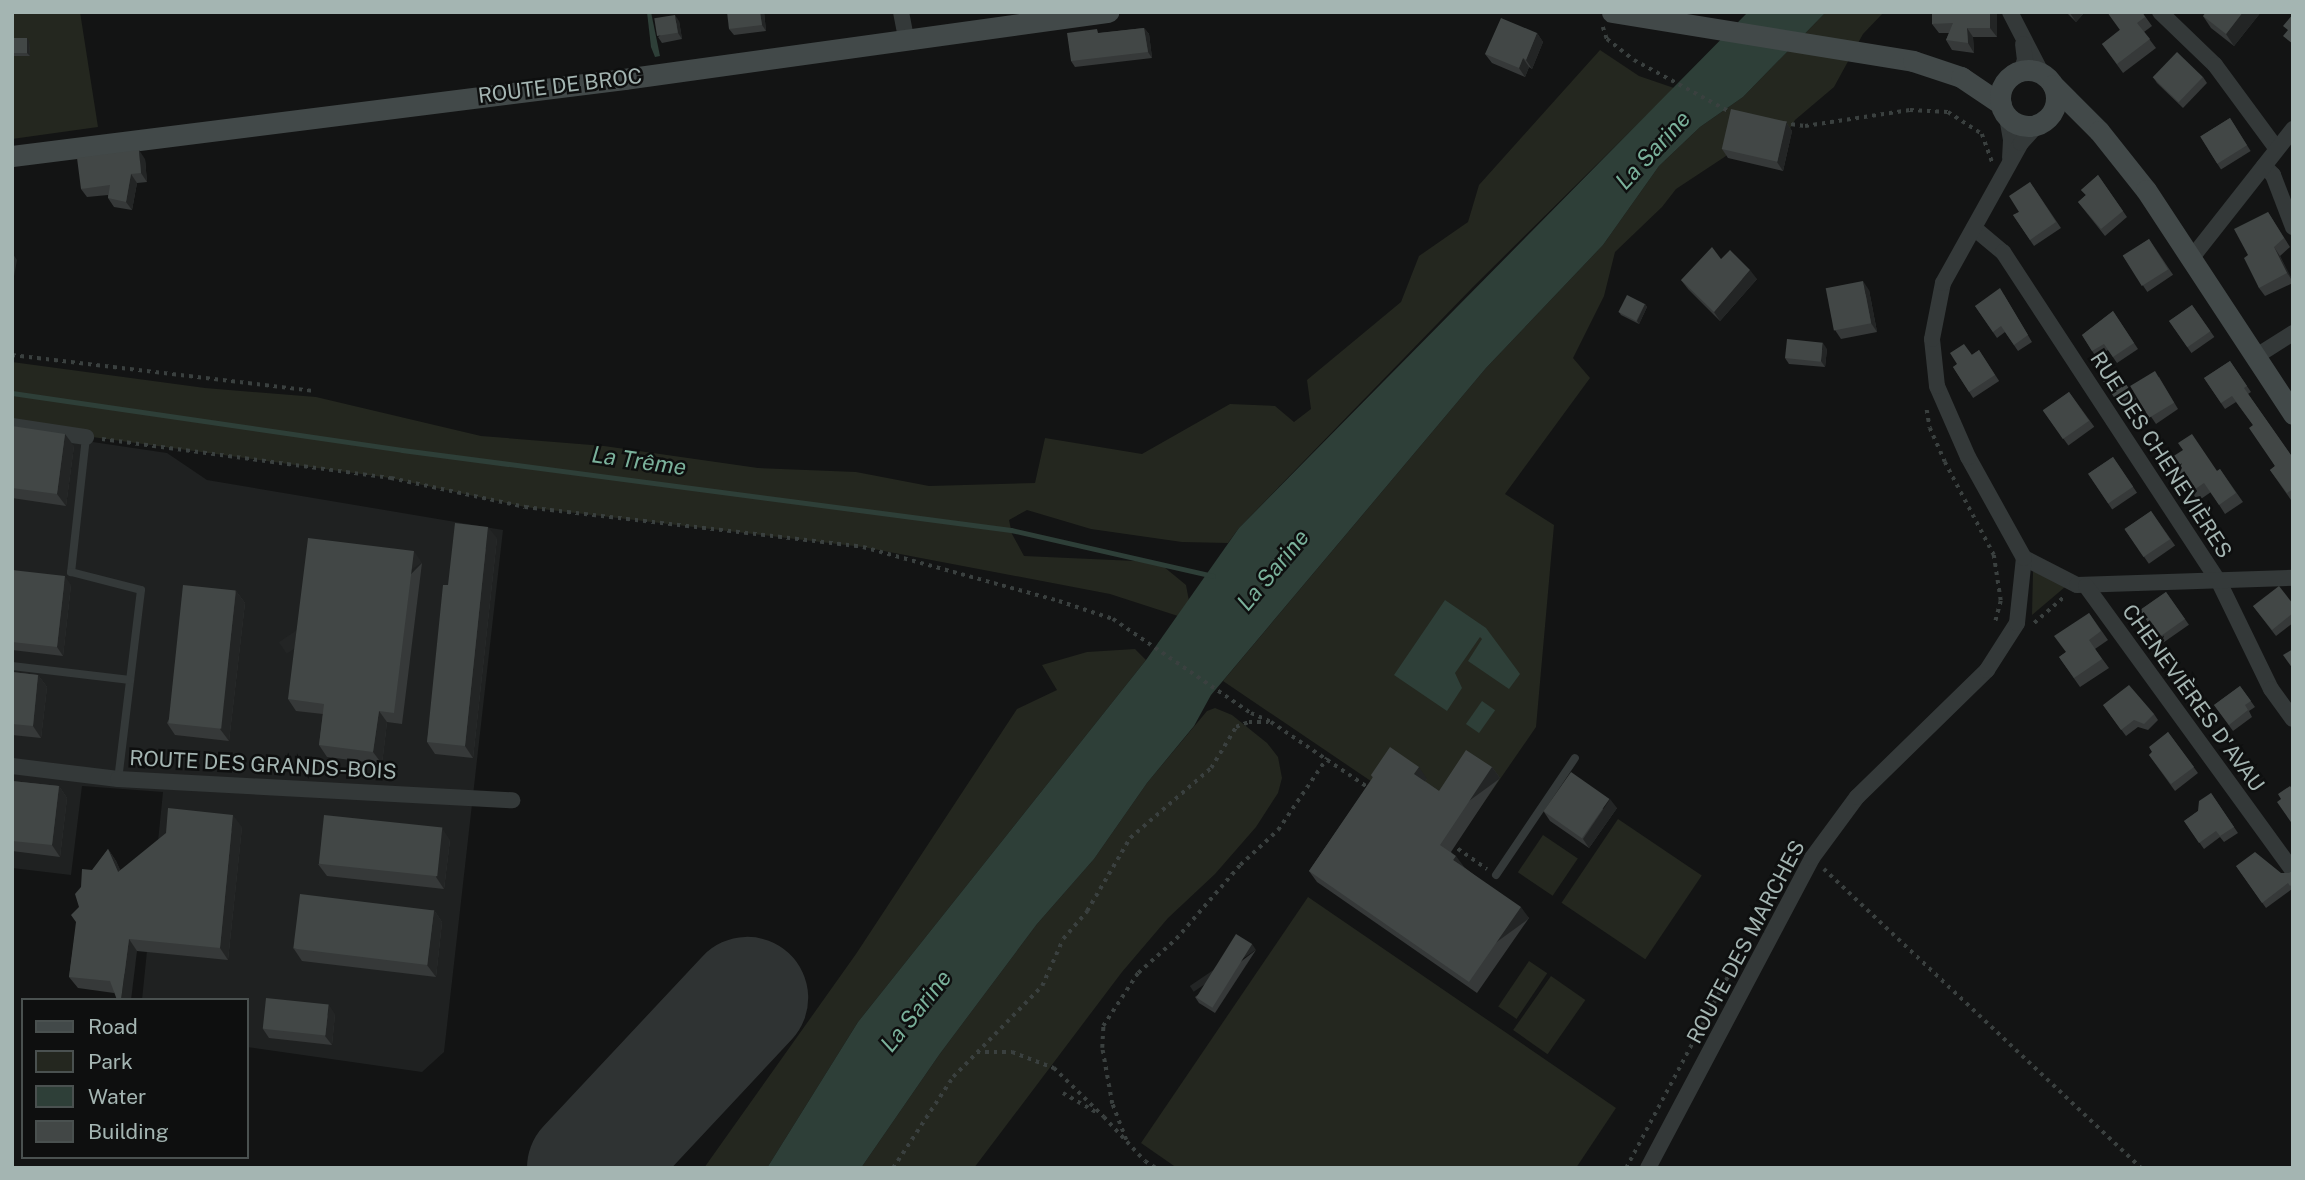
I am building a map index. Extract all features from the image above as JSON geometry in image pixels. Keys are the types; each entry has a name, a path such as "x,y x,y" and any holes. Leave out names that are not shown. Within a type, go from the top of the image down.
{"main road":[{"name":"ROUTE DE BROC","path":"12,156 611,80 1108,12"},
{"path":"1606,17 1655,19 1868,52 1951,72 2032,76 2117,152 2147,190 2190,260 2293,414"},
{"path":"1951,72 2021,125 2062,119 2083,127 2117,152"},
{"path":"2004,110 2001,90 2032,76"},
{"path":"2032,76 2056,100 2042,121"}],"street":[{"path":"901,12 906,38"},
{"path":"2010,12 2023,41 2025,60 2032,76"},
{"path":"2160,12 2215,65 2277,149"},
{"path":"2004,110 2011,140 2006,169"},
{"path":"2042,121 2006,169 1943,283 1932,339 1937,386 1968,457 2024,558 2082,586 2293,578"},
{"path":"2190,260 2293,129"},
{"path":"2264,166 2273,175 2293,227"},
{"name":"RUE DES CHENEVIÈRES","path":"1974,228 2003,252 2219,582 2271,689 2293,719"},
{"path":"2255,357 2293,333"},
{"path":"12,426 86,437"},
{"name":"ROUTE DES MARCHES","path":"1648,1168 1806,857 1857,797 1987,670 2017,623 2024,558"},
{"name":"CHENEVIÈRES D'AVAU","path":"2082,586 2291,868"},
{"name":"ROUTE DES GRANDS-BOIS","path":"12,765 118,779 512,800"}],"lane":[{"path":"86,437 71,572 141,590 118,779"},
{"path":"12,666 131,680"},
{"path":"1496,875 1575,758"}],"path":[{"path":"1606,17 1607,39 1634,60 1735,115"},
{"path":"1782,123 1805,127 1910,110 1948,112 1982,134 1994,169 2006,169"},
{"path":"12,355 313,391"},
{"path":"1926,403 1930,428 1945,462 1994,555 2001,601 1994,627"},
{"path":"86,437 391,478 525,507 863,547 1114,620 1247,710 1327,758 1372,789"},
{"path":"2030,627 2082,586"},
{"path":"893,1168 953,1077 1042,986 1063,939 1087,911 1130,838 1210,768 1236,726 1249,722 1270,722"},
{"path":"1126,1140 1112,1104 1102,1048 1103,1026 1138,974 1176,939 1240,865 1278,830 1327,758"},
{"path":"1451,844 1496,875"},
{"path":"1806,857 2140,1168"},
{"path":"977,1052 1012,1052 1054,1068 1156,1168"},
{"path":"1063,1093 1104,1117"}],"shaded area":[{"path":"12,430 167,453 207,480 503,530 444,1052 422,1072 248,1047 248,998 142,998 163,792 82,786 71,875 12,868"}],"green space":[{"path":"80,12 98,127 12,139 12,13"},
{"path":"1826,12 1884,12 1863,34 1834,87 1795,120 1789,130 1737,118 1726,156 1676,189 1662,207 1615,252 1604,296 1573,358 1590,378 1505,494 1554,525 1536,727 1458,840 1223,681 1486,368 1603,245 1659,166 1700,127 1743,97"},
{"path":"1600,50 1639,76 1674,88 1473,287 1239,528 1228,543 1182,542 1091,529 1027,510 1009,520 1012,534 1024,556 1158,562 1186,585 1189,601 1178,616 1110,594 863,547 525,507 390,478 12,426 12,362 205,388 316,397 481,436 604,446 758,468 856,472 929,486 1035,483 1045,438 1142,454 1230,404 1275,406 1294,422 1311,409 1307,380 1401,302 1419,256 1468,222 1479,185"},
{"path":"2036,570 2065,587 2032,615 2033,572"},
{"path":"1135,649 1146,660 858,1022 767,1168 704,1168 856,954 1017,709 1057,690 1042,665 1087,652"},
{"path":"1215,708 1232,715 1267,743 1278,757 1282,778 1278,793 1256,827 1215,874 1168,918 1122,972 974,1168 861,1168 939,1055 1037,924 1094,859 1147,783 1207,711"},
{"path":"1618,819 1702,875 1645,959 1562,903"},
{"path":"1543,835 1578,858 1553,896 1518,872"},
{"path":"1308,897 1616,1108 1576,1168 1177,1168 1141,1143"},
{"path":"1529,961 1547,973 1516,1019 1498,1007"},
{"path":"1551,976 1585,1000 1548,1054 1513,1030"}],"water":[{"path":"647,12 651,12 660,56 655,57 651,47"},
{"name":"La Sarine","path":"1748,12 1826,12 1743,97 1700,127 1659,166 1603,245 1486,368 1211,695 1194,726 1147,783 1094,859 1037,924 939,1055 861,1168 767,1168 858,1022 1146,660 1239,528"},
{"path":"1445,600 1486,628 1520,674 1509,689 1468,661 1482,639 1480,637 1455,673 1462,688 1447,711 1394,675"},
{"path":"1482,701 1495,710 1479,733 1466,724"}],"building":[{"path":"727,12 760,12 762,25 729,29"},
{"path":"1932,12 1990,12 1990,28 1967,28 1968,43 1946,40 1953,23 1932,24"},
{"path":"2107,12 2142,12 2145,17 2137,23 2150,39 2117,64 2102,44 2120,30"},
{"path":"2206,12 2243,12 2226,34 2203,16"},
{"path":"2293,14 2293,44 2283,36 2288,30 2283,26"},
{"path":"675,15 678,33 657,36 654,18"},
{"path":"1501,18 1537,33 1526,60 1523,58 1519,68 1485,54"},
{"path":"1144,28 1148,52 1071,61 1067,33"},
{"path":"12,38 27,38 27,53 12,53"},
{"path":"2177,52 2203,77 2179,102 2153,77"},
{"path":"1731,109 1787,122 1777,162 1722,149"},
{"path":"2230,118 2247,145 2217,164 2200,137"},
{"path":"139,150 141,173 131,174 126,202 108,198 110,185 81,189 77,158"},
{"path":"2098,175 2123,211 2101,229 2078,202 2086,195 2081,190"},
{"path":"2030,182 2056,222 2030,240 2013,215 2019,212 2009,196"},
{"path":"2268,212 2284,238 2274,247 2287,273 2259,288 2244,258 2248,255 2234,229"},
{"path":"2149,239 2168,270 2142,286 2123,255"},
{"path":"1712,247 1721,259 1730,250 1750,270 1714,312 1681,280"},
{"path":"1863,281 1871,323 1834,330 1826,288"},
{"path":"2000,288 2028,335 2014,345 2001,326 1993,332 1975,306"},
{"path":"1627,295 1645,304 1636,321 1618,312"},
{"path":"2192,305 2210,331 2187,347 2169,321"},
{"path":"2113,311 2134,343 2113,357 2104,344 2092,351 2082,335"},
{"path":"1787,339 1823,343 1821,362 1785,358"},
{"path":"1964,344 1972,355 1979,350 1995,375 1969,392 1953,367 1957,364 1950,353"},
{"path":"2230,361 2247,386 2244,388 2293,458 2293,489 2287,493 2270,470 2275,466 2249,428 2253,425 2232,396 2221,403 2204,378"},
{"path":"2117,371 2132,393 2118,403 2103,381"},
{"path":"2155,371 2174,403 2149,418 2130,386"},
{"path":"2069,392 2089,421 2063,439 2043,410"},
{"path":"12,426 65,434 57,494 12,488"},
{"path":"2192,434 2236,493 2219,505 2204,483 2191,492 2169,459 2183,450 2178,443"},
{"path":"2113,457 2133,487 2108,504 2088,474"},
{"path":"2151,511 2170,539 2143,557 2124,529"},
{"path":"455,523 488,527 465,746 427,742 443,585 448,585"},
{"path":"308,538 414,551 394,713 379,711 373,752 319,745 324,704 288,699"},
{"path":"12,570 65,576 57,647 12,642"},
{"path":"183,585 236,591 221,729 168,723"},
{"path":"2279,586 2293,604 2293,613 2272,630 2253,606"},
{"path":"2166,592 2185,619 2159,637 2140,610"},
{"path":"2089,613 2101,631 2089,640 2102,659 2074,678 2059,657 2066,652 2054,636"},
{"path":"2293,649 2293,669 2283,655"},
{"path":"12,672 38,675 33,726 12,724"},
{"path":"2129,685 2154,714 2144,724 2134,720 2121,730 2103,705"},
{"path":"2240,686 2251,701 2245,705 2248,710 2229,725 2214,705"},
{"path":"2168,732 2194,767 2171,784 2149,755 2152,752 2149,747"},
{"path":"1390,747 1419,767 1414,774 1439,791 1466,750 1492,767 1440,845 1456,856 1453,860 1521,907 1469,982 1309,871 1373,777 1371,775"},
{"path":"1571,772 1610,799 1582,838 1543,811"},
{"path":"12,781 59,786 52,845 12,841"},
{"path":"2290,786 2293,790 2293,825 2277,802 2281,799 2278,794"},
{"path":"2211,793 2234,827 2220,836 2216,831 2199,843 2184,821 2198,811 2199,801"},
{"path":"168,808 233,815 220,948 129,939 121,998 116,998 110,981 69,977 76,922 71,915 79,907 75,894 81,887 82,869 92,870 108,849 118,872 166,833"},
{"path":"324,815 442,827 437,876 319,864"},
{"path":"2255,852 2281,873 2293,870 2293,884 2290,886 2288,883 2262,903 2236,866"},
{"path":"300,894 434,910 427,965 293,949"},
{"path":"1236,934 1252,944 1212,1008 1196,998"},
{"path":"266,998 329,1005 325,1035 263,1029"}],"waterway":[{"name":"La Trême","path":"12,393 402,450 1011,530 1213,576"}],"runway":[{"path":"588,1168 747,998"}]}
